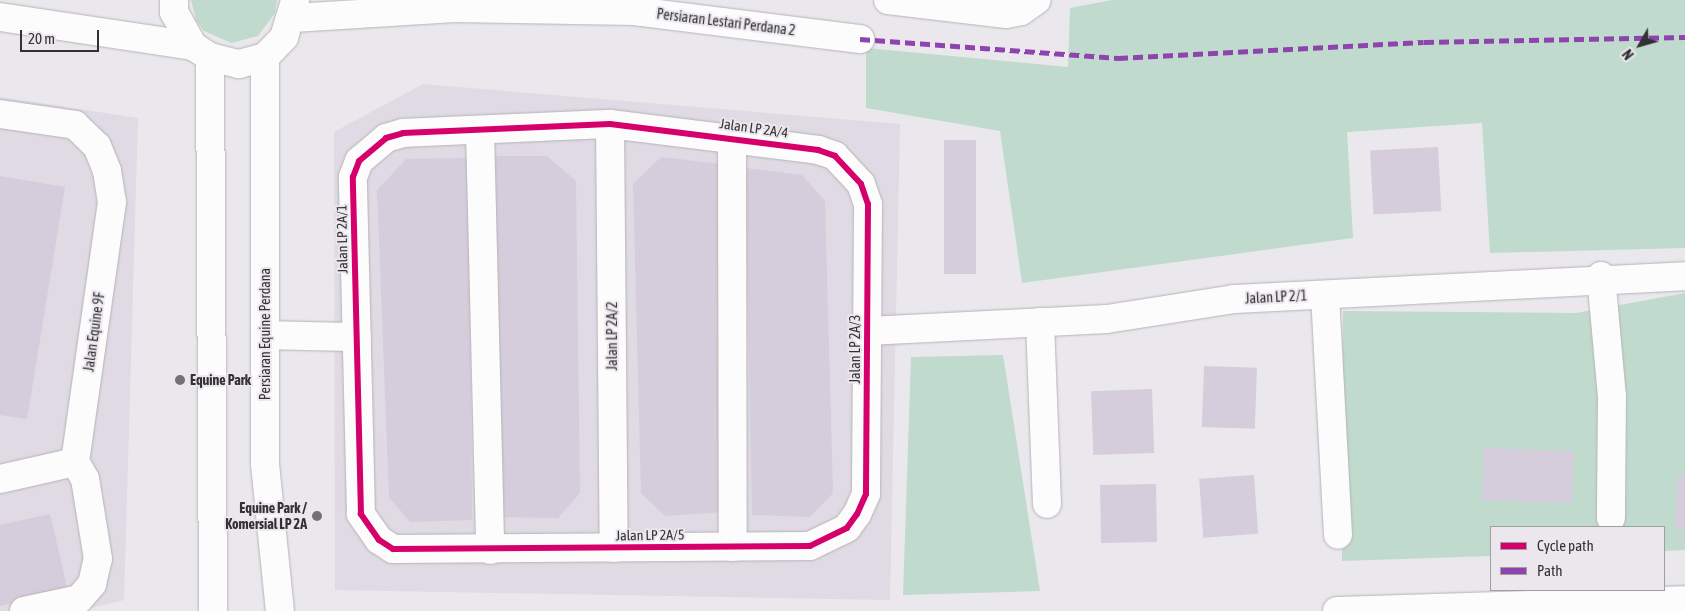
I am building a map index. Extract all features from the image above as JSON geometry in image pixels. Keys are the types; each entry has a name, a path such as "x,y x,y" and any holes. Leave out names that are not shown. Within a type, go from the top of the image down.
{"street":[{"path":"174,0 174,12 201,52 209,605"},
{"path":"888,0 1006,14 1021,11 1037,0"},
{"name":"Persiaran Lestari Perdana 2","path":"294,9 455,8 634,11 860,39"},
{"path":"0,17 201,52 239,64 265,57 284,37 294,9"},
{"name":"Persiaran Equine Perdana","path":"265,57 265,464 280,611"},
{"name":"Jalan Equine 9F","path":"0,114 75,125 97,146 112,202 75,462"},
{"name":"Jalan LP 2A/1","path":"410,551 393,549 379,540 361,514 353,177 359,161 386,138 403,133 610,124"},
{"name":"Jalan LP 2A/4","path":"610,124 732,137 835,156 861,184 868,204"},
{"name":"Jalan LP 2A/2","path":"610,124 614,548"},
{"path":"480,130 490,550"},
{"path":"732,137 734,547"},
{"name":"Jalan LP 2A/3","path":"866,494 868,204"},
{"path":"1601,276 1612,396 1611,518"},
{"name":"Jalan LP 2/1","path":"868,331 1107,319 1234,300 1601,276 1685,276"},
{"path":"1325,295 1338,535"},
{"path":"1040,322 1047,504"},
{"path":"266,335 357,337"},
{"path":"0,479 75,462 85,479 98,559 92,584 79,599 24,611"},
{"name":"Jalan LP 2A/5","path":"410,551 810,546 832,538 848,528 866,494"},
{"path":"1337,611 1685,600"}],"shaded area":[{"path":"423,84 900,124 890,600 335,590 334,132"},
{"path":"0,97 138,118 124,600 79,611 0,611"}],"green space":[{"path":"191,0 277,0 275,13 258,36 231,43 204,31 196,20"},
{"path":"1112,0 1685,0 1685,248 1490,253 1482,123 1347,132 1353,238 1022,283 1000,131 866,108 866,48 1068,67 1070,8"},
{"path":"1685,293 1685,550 1665,551 1665,526 1490,526 1490,556 1342,561 1343,311 1576,313"},
{"path":"1003,355 1040,591 903,595 911,357"}],"building":[{"path":"944,140 976,140 976,274 944,274"},
{"path":"1438,147 1441,211 1373,214 1370,151"},
{"path":"493,156 547,156 576,181 580,493 558,518 496,517"},
{"path":"661,157 721,164 725,512 665,516 641,493 633,184"},
{"path":"469,158 472,520 410,522 389,497 377,190 406,159"},
{"path":"745,168 802,175 825,201 833,493 810,517 752,515"},
{"path":"0,176 65,187 27,419 0,415"},
{"path":"1204,366 1257,368 1255,429 1202,427"},
{"path":"1152,389 1154,453 1093,455 1091,391"},
{"path":"1484,448 1574,451 1572,503 1482,500"},
{"path":"1254,475 1258,534 1203,538 1199,479"},
{"path":"1678,475 1685,475 1685,530 1675,529"},
{"path":"1156,484 1157,542 1101,543 1100,485"},
{"path":"50,514 68,591 0,606 0,525"}],"marked path":[{"path":"860,39 1118,58 1424,42 1685,37"}],"cycle path":[{"path":"610,124 818,150 835,156 861,184 868,204 866,494 857,514 847,528 810,546 393,549 379,540 361,514 353,177 359,161 386,138 403,133 610,124"}],"place":[{"name":"Equine Park","path":"180,380"},
{"name":"Equine Park / Komersial LP 2A","path":"317,516"}]}
